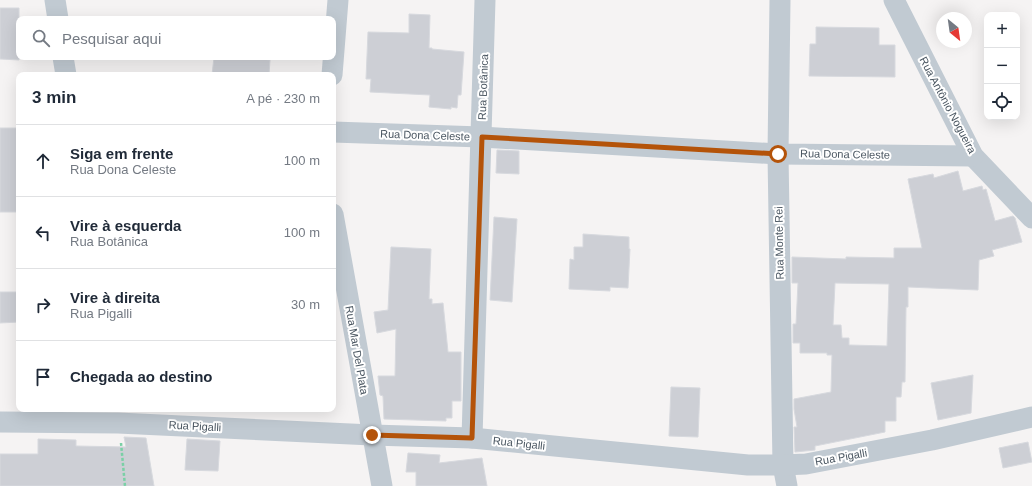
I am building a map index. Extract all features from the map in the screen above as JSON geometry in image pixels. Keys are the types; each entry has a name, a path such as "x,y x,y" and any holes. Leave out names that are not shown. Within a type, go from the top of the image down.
{"street":[{"path":"55,0 58,16"},
{"path":"336,25 338,0"},
{"name":"Rua Botânica","path":"472,438 486,0"},
{"name":"Rua Monte Rei","path":"780,0 778,154 783,465 787,486"},
{"name":"Rua Antônio Nogueira","path":"894,0 973,156 1032,218"},
{"path":"64,60 66,72"},
{"path":"332,72 333,60"},
{"name":"Rua Dona Celeste","path":"336,132 482,137 778,154 973,156"},
{"name":"Rua Mar Del Plata","path":"336,231 382,486"},
{"name":"Rua Pigalli","path":"0,422 118,416 372,435 472,438 748,465 783,465 806,464 932,440 1032,418"}],"path":[{"path":"118,416 125,486"}],"building":[{"path":"0,8 19,8 19,16 16,16 16,60 0,59"},
{"path":"409,14 430,15 429,48 464,52 461,95 458,95 457,108 451,107 451,109 429,107 430,95 370,92 371,79 366,79 368,32 409,33"},
{"path":"816,27 879,28 879,45 895,45 895,77 809,76 810,44 816,44"},
{"path":"214,60 270,60 269,72 212,72"},
{"path":"0,128 16,128 16,212 0,212"},
{"path":"497,150 519,151 519,174 496,173"},
{"path":"958,171 963,191 982,186 983,190 986,189 995,221 1013,216 1015,218 1022,242 992,250 994,256 979,260 978,290 908,287 908,307 906,307 905,382 902,382 901,397 896,397 896,421 885,421 885,432 815,446 815,450 795,452 794,427 797,427 794,399 831,392 832,355 827,355 827,353 800,353 800,343 793,343 793,324 796,324 798,283 792,283 792,257 846,259 846,257 894,258 894,248 922,248 908,179 933,174 934,178","holes":["835,283 889,284 887,346 849,345 849,338 842,338 841,325 833,325"]},
{"path":"494,217 517,219 512,302 490,300"},
{"path":"583,234 629,237 630,249 628,288 610,287 610,291 569,289 570,259 574,260 574,247 583,247"},
{"path":"391,247 431,249 429,299 432,299 432,304 443,303 448,352 461,352 461,401 452,401 452,418 446,418 446,421 384,419 383,396 380,395 378,376 395,376 396,329 377,333 374,312 388,310"},
{"path":"0,292 16,292 16,322 0,323"},
{"path":"973,375 971,413 938,420 931,383"},
{"path":"671,387 700,388 698,437 669,436"},
{"path":"124,437 146,438 154,486 0,486 0,454 38,454 38,439 76,440 76,446 126,447"},
{"path":"187,439 220,441 218,471 185,470"},
{"path":"1028,442 1032,462 1003,468 999,448"},
{"path":"408,453 440,455 439,463 482,458 487,486 416,486 416,472 406,472"}],"route":[{"path":"372,435 472,438 482,137 778,154"}]}
